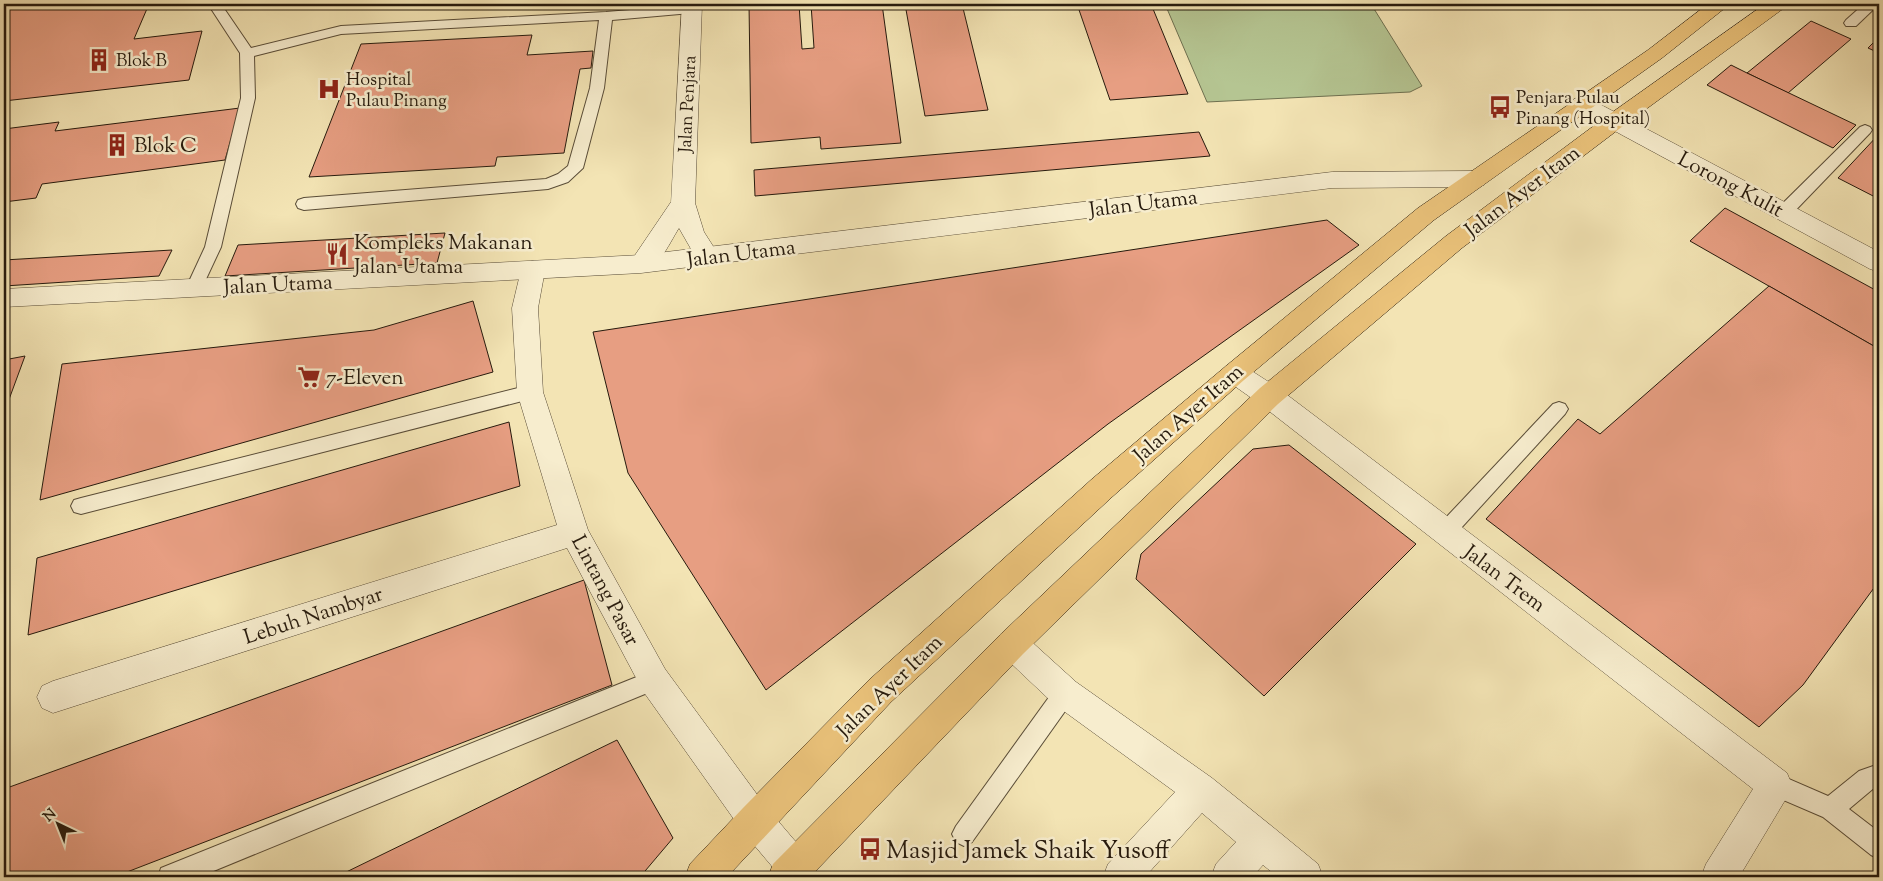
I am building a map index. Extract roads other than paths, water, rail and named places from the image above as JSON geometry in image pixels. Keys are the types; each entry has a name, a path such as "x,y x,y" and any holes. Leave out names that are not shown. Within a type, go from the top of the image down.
{"main road":[{"name":"Jalan Ayer Itam","path":"703,877 755,820 880,691 1095,494 1235,373 1426,214 1655,54 1720,4"},
{"name":"Jalan Ayer Itam","path":"790,872 1012,644 1269,396 1454,242 1615,121 1778,4"}],"street":[{"name":"Jalan Penjara","path":"692,6 683,204 694,238 708,257"},
{"name":"Lorong Kulit","path":"1582,104 1879,263"},
{"name":"Jalan Utama","path":"4,298 641,264 1332,180 1476,179"},
{"path":"641,264 653,250 683,204"},
{"name":"Lintang Pasar","path":"533,270 525,308 530,392 574,533 654,680 790,872"},
{"name":"Jalan Trem","path":"1235,373 1269,396 1775,785"},
{"name":"Lebuh Nambyar","path":"53,698 574,533"},
{"path":"1012,644 1065,693 1200,790 1305,877"},
{"path":"1719,877 1775,785"},
{"path":"1121,877 1200,790"},
{"path":"1229,877 1262,840"}],"lane":[{"path":"194,288 213,247 248,98 247,53 215,4"},
{"path":"1851,23 1872,4"},
{"path":"247,53 342,30 606,16 692,6"},
{"path":"304,204 548,184 563,178 575,168 597,88 606,16"},
{"path":"1784,212 1865,130"},
{"path":"81,506 530,392"},
{"path":"1445,532 1560,409"},
{"path":"170,877 654,680"},
{"path":"964,834 1065,693"},
{"path":"1831,809 1867,780 1879,775"},
{"path":"1775,785 1831,809 1879,847"}],"place":[{"name":"Blok B","path":"99,60"},
{"name":"Hospital Pulau Pinang","path":"329,89"},
{"name":"Penjara Pulau Pinang (Hospital)","path":"1500,107"},
{"name":"Blok C","path":"117,145"},
{"name":"Kompleks Makanan Jalan Utama","path":"337,254"},
{"name":"7-Eleven","path":"309,377"},
{"name":"Masjid Jamek Shaik Yusoff","path":"870,849"}]}
